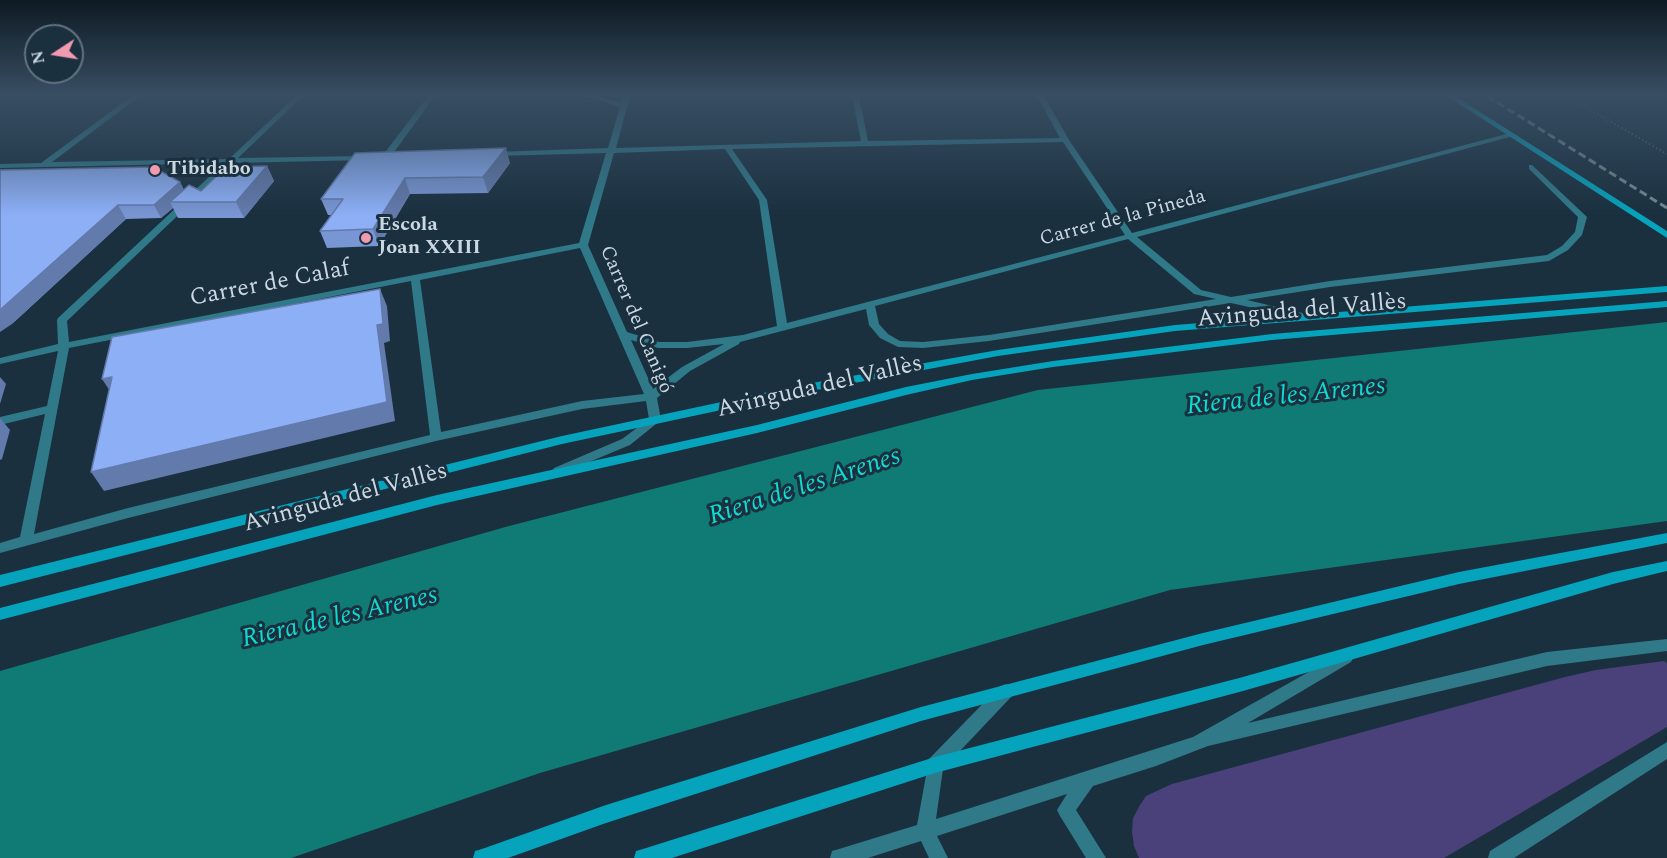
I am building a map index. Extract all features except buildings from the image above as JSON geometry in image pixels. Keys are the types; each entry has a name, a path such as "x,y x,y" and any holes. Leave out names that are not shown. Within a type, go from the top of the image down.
{"main road":[{"path":"1515,136 1667,234"},
{"name":"Avinguda del Vallès","path":"0,581 435,471 655,420 1036,346 1259,320 1667,289"},
{"name":"Avinguda del Vallès","path":"0,614 437,500 558,471 757,429 906,391 1053,364 1272,337 1667,304"},
{"path":"482,858 674,793 921,714 1006,691 1203,639 1436,584 1561,557 1667,538"},
{"path":"643,858 934,765 1243,684 1613,578 1667,566"}],"street":[{"path":"43,165 82,136"},
{"path":"26,541 64,346 62,320 256,136"},
{"path":"386,157 402,136"},
{"name":"Carrer del Canigó","path":"617,136 583,245 651,397 655,420"},
{"path":"864,136 865,143"},
{"path":"1063,136 1131,237 1198,292 1307,317"},
{"name":"Carrer de la Pineda","path":"625,335 658,345 687,345 742,338 1509,136"},
{"path":"481,154 1065,140"},
{"path":"727,147 763,200 783,328"},
{"path":"0,166 398,157"},
{"name":"Avinguda del Vallès","path":"870,305 874,325 884,336 898,344 923,345 989,338 1330,284 1549,258 1565,248 1579,233 1583,217 1532,167"},
{"name":"Carrer de Calaf","path":"0,361 64,346 583,245"},
{"path":"416,278 436,437"},
{"path":"1233,300 1259,320"},
{"name":"Carrer de la Pineda","path":"651,397 686,369 742,338"},
{"name":"Avinguda del Vallès","path":"0,548 128,513 436,437 582,405 651,397"},
{"path":"0,421 53,408"},
{"path":"558,471 626,442 655,420"},
{"path":"839,858 1198,742 1547,659 1667,645"},
{"path":"1198,742 1354,652"},
{"path":"939,858 925,831 934,765 1006,691"},
{"path":"1497,858 1667,750"},
{"path":"1088,779 1066,810 1097,858"}],"path":[{"path":"1636,136 1667,154"}],"shaded area":[{"path":"1664,661 1667,663 1667,727 1444,858 1139,858 1134,846 1133,818 1140,805 1146,796 1172,784 1565,677 1596,670"}],"water":[{"name":"Riera de les Arenes","path":"1667,322 1667,521 1170,590 540,773 291,858 0,858 0,671 509,526 1038,390"}],"railway":[{"path":"1551,136 1667,208"}],"place":[{"name":"Tibidabo","path":"155,170"},
{"name":"Escola Joan XXIII","path":"366,238"}]}
